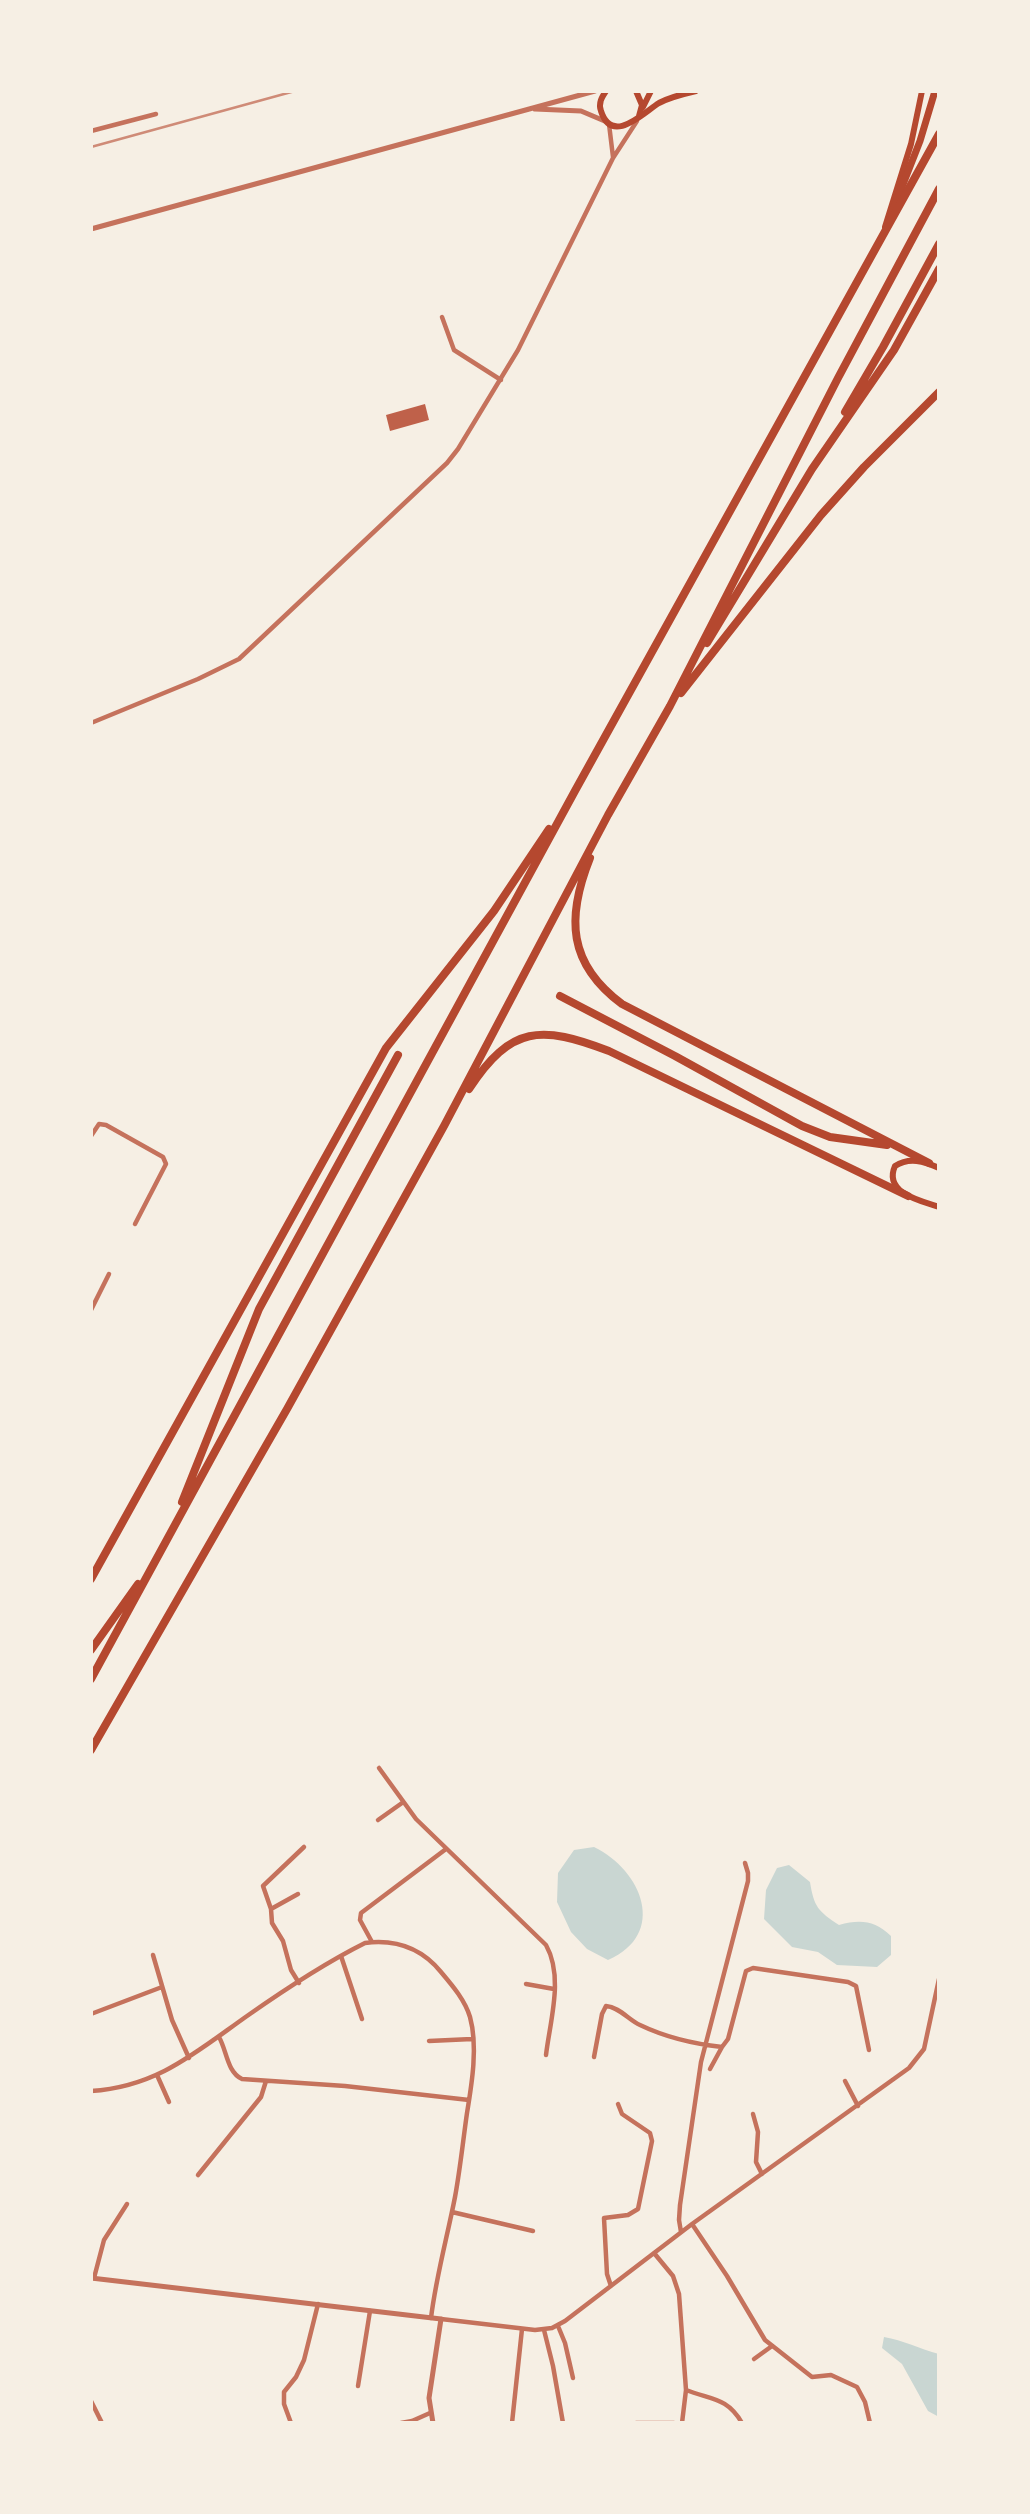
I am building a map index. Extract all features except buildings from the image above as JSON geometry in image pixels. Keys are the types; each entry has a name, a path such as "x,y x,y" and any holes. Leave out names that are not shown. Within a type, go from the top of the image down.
{"highway":[{"path":"91,1679 576,789 939,134"},
{"path":"670,706 838,378 939,189"},
{"path":"91,1750 286,1409 443,1126 608,815 883,348 939,244"},
{"path":"812,469 894,350 939,269"},
{"path":"670,706 821,516 864,467 939,392"},
{"path":"91,1579 386,1048 494,911 576,789"},
{"path":"608,815 584,874 575,906 577,945 589,973 604,990 622,1004 929,1163"},
{"path":"560,996 810,1130 842,1140 893,1146"},
{"path":"443,1126 480,1071 500,1050 512,1042 532,1036 561,1035 609,1051 908,1196"},
{"path":"91,1650 161,1551 259,1309 398,1055"}],"main road":[{"path":"606,91 601,99 601,112 609,123 621,127 634,122 640,115 651,91"},
{"path":"636,91 641,99 640,115"},
{"path":"881,239 911,144 922,91"},
{"path":"881,239 913,160 935,91"},
{"path":"640,115 658,104 693,92"},
{"path":"939,1168 929,1163 907,1161 895,1166 893,1181 895,1186 908,1196 939,1208"}],"street":[{"path":"91,229 595,91"},
{"path":"528,109 581,111 609,123 614,158"},
{"path":"91,131 156,114"},
{"path":"91,723 222,668 249,651 447,463 518,350 614,158 640,115"},
{"path":"442,317 454,350 501,380"},
{"path":"91,1136 99,1124 106,1125 166,1160 135,1224"},
{"path":"91,1310 109,1274"},
{"path":"379,1768 402,1803 446,1849 541,1938 552,1955 555,1965 554,1989 546,2055"},
{"path":"378,1820 402,1803"},
{"path":"299,1983 291,1970 283,1941 272,1923 271,1909 263,1886 304,1847"},
{"path":"372,1942 360,1920 361,1913 446,1849"},
{"path":"681,2232 680,2205 704,2045 748,1881 745,1863"},
{"path":"271,1909 298,1894"},
{"path":"91,2091 131,2086 189,2058 299,1983 365,1943 403,1945 431,1960 467,2009 472,2039 469,2100 452,2211 436,2276 431,2318"},
{"path":"153,1955 172,2020 189,2058"},
{"path":"341,1956 362,2019"},
{"path":"710,2070 728,2039 746,1971 753,1968 848,1982 856,1986 869,2050"},
{"path":"127,2204 104,2240 93,2278 544,2330 558,2326 681,2232 909,2068 921,2054 939,1979"},
{"path":"526,1984 554,1989"},
{"path":"91,2014 162,1987"},
{"path":"594,2057 602,2014 606,2007 612,2007 636,2024 654,2031 704,2045 722,2047"},
{"path":"219,2037 234,2076 242,2079 345,2086 469,2100"},
{"path":"429,2041 472,2039"},
{"path":"157,2075 169,2102"},
{"path":"198,2175 261,2097 266,2081"},
{"path":"845,2081 858,2106"},
{"path":"611,2286 607,2274 604,2218 628,2215 638,2209 652,2141 650,2133 622,2114 618,2104"},
{"path":"753,2114 758,2132 756,2162 762,2175"},
{"path":"452,2211 533,2231"},
{"path":"692,2224 740,2296 757,2330 772,2346 812,2377 831,2375 857,2387 865,2402 870,2423"},
{"path":"654,2253 673,2276 679,2294 686,2390 682,2423"},
{"path":"291,2423 284,2404 284,2392 300,2370 318,2304"},
{"path":"359,2386 370,2311"},
{"path":"433,2423 429,2399 441,2319"},
{"path":"558,2326 573,2378"},
{"path":"512,2423 522,2329"},
{"path":"544,2330 554,2367 563,2423"},
{"path":"754,2359 772,2346"},
{"path":"686,2390 718,2399 730,2406 742,2423"},
{"path":"91,2401 102,2423"},
{"path":"401,2423 430,2413"},
{"path":"636,2423 674,2423"}],"shaded area":[{"path":"594,1847 611,1857 625,1871 642,1902 643,1919 638,1935 627,1949 608,1960 587,1949 571,1932 557,1902 558,1873 574,1850"},
{"path":"789,1865 810,1882 815,1903 839,1925 867,1923 879,1927 891,1936 891,1955 877,1967 837,1965 818,1952 792,1947 764,1919 766,1890 777,1868"},
{"path":"884,2337 939,2354 939,2417 928,2411 902,2364 882,2348"}],"railway":[{"path":"91,147 295,91"}]}
